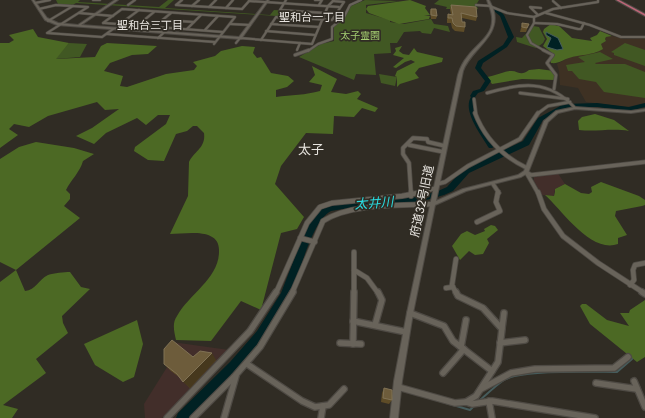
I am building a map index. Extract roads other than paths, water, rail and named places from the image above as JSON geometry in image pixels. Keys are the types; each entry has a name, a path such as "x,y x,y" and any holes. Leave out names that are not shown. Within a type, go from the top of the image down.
{"main road":[{"path":"618,0 645,15"}],"street":[{"path":"56,5 51,0 34,2 48,21 60,25 317,45"},
{"path":"93,0 100,0"},
{"path":"78,26 118,0"},
{"path":"128,5 135,0"},
{"path":"182,0 176,5 242,9 249,0 339,7"},
{"path":"192,6 199,0"},
{"path":"209,7 216,0"},
{"path":"226,8 233,0"},
{"path":"286,0 280,10 325,12"},
{"path":"315,0 322,0 319,5"},
{"path":"261,40 276,17 322,20 332,20 339,7 344,2 334,0 328,6 325,12 322,20 319,27 315,35 312,44"},
{"path":"295,55 306,52 317,45 332,39 332,27 344,17 350,5 361,0"},
{"name":"府道32号旧道","path":"394,418 397,386 406,332 462,67 491,33 494,14 488,0"},
{"path":"476,5 492,7 504,12 534,17 546,12 574,5 593,4 598,2 598,0"},
{"path":"236,43 267,1"},
{"path":"553,1 561,8"},
{"path":"39,9 56,5 88,7 47,33 102,37 113,29"},
{"path":"48,21 73,6"},
{"path":"538,15 530,7 541,7 546,12 584,23 621,37 645,37"},
{"path":"107,34 214,43 230,24 235,17 122,9 103,23 223,32"},
{"path":"120,24 138,10"},
{"path":"520,11 522,15"},
{"path":"137,25 155,12"},
{"path":"78,13 113,16"},
{"path":"155,26 171,13"},
{"path":"187,29 201,15"},
{"path":"205,30 218,16"},
{"path":"534,17 534,23 527,35 531,43 553,56 547,63 556,76 554,89"},
{"path":"163,20 194,22"},
{"path":"534,23 555,24 563,28 578,30 581,29 584,23"},
{"path":"230,24 250,25"},
{"path":"271,24 319,27"},
{"path":"158,38 169,28"},
{"path":"266,31 315,35"},
{"path":"297,50 300,43"},
{"path":"487,93 502,88 528,85 554,89 570,101 575,108"},
{"path":"520,93 570,101"},
{"path":"474,99 477,121 486,131 490,141 506,156 531,175 645,162"},
{"path":"167,418 186,396 237,346 265,310 274,297 314,211 327,204 411,196 437,187 468,166 520,139 534,117 542,109 570,101"},
{"path":"193,418 236,376 268,337 284,312 323,220 332,214 355,210 434,202 464,190 493,184 519,176 526,170 546,120 557,112 575,108 631,112 645,110"},
{"path":"411,196 411,176 409,163 403,154 403,148 409,145 413,138 417,137 427,139 428,142 445,146"},
{"path":"409,145 444,152"},
{"path":"526,170 538,193 544,209 563,236 598,263 645,294"},
{"path":"478,222 500,211 496,202 499,194 493,184"},
{"path":"301,238 313,242"},
{"path":"353,344 354,252"},
{"path":"456,259 452,285 458,296 483,308 502,329"},
{"path":"630,285 634,280 633,270 635,265 645,263"},
{"path":"354,270 359,271 375,286 382,300 375,325"},
{"path":"446,288 453,287"},
{"path":"410,313 440,323 444,326 453,341 492,371"},
{"path":"466,402 476,396 481,390 498,362 504,313"},
{"path":"353,321 406,332"},
{"path":"443,373 463,348 464,321"},
{"path":"500,343 525,340"},
{"path":"340,343 361,344"},
{"path":"481,390 511,373 535,369 614,368 628,357"},
{"path":"247,364 281,385 293,396 304,403 323,406 329,405 344,389"},
{"path":"224,418 236,376"},
{"path":"634,381 645,407"},
{"path":"596,383 637,389"},
{"path":"397,386 440,400 455,403 466,402 472,404 489,401 595,418"},
{"path":"489,401 492,418"},
{"path":"320,418 323,406"}],"water":[{"path":"546,32 558,38 563,49 557,50 547,47 551,38 546,35"}],"waterway":[{"path":"473,96 475,92 482,90 488,81 478,68 480,62 505,46 511,37 502,15 496,10"},
{"path":"473,99 472,104 475,119 492,146"},
{"name":"太井川","path":"183,418 234,366 261,335 285,296 313,223 323,211 329,208 367,202 412,201 441,193 450,189 466,171 526,143 540,119 564,106 597,105 629,109 645,105"},
{"path":"478,402 501,382 513,376 558,372 617,372 632,359"},
{"path":"429,398 470,410 474,406"}],"district":[{"name":"聖和台一丁目","path":"312,17"},
{"name":"聖和台三丁目","path":"150,25"},
{"name":"太子","path":"311,149"}],"park label":[{"name":"太子霊園","path":"360,35"}]}
